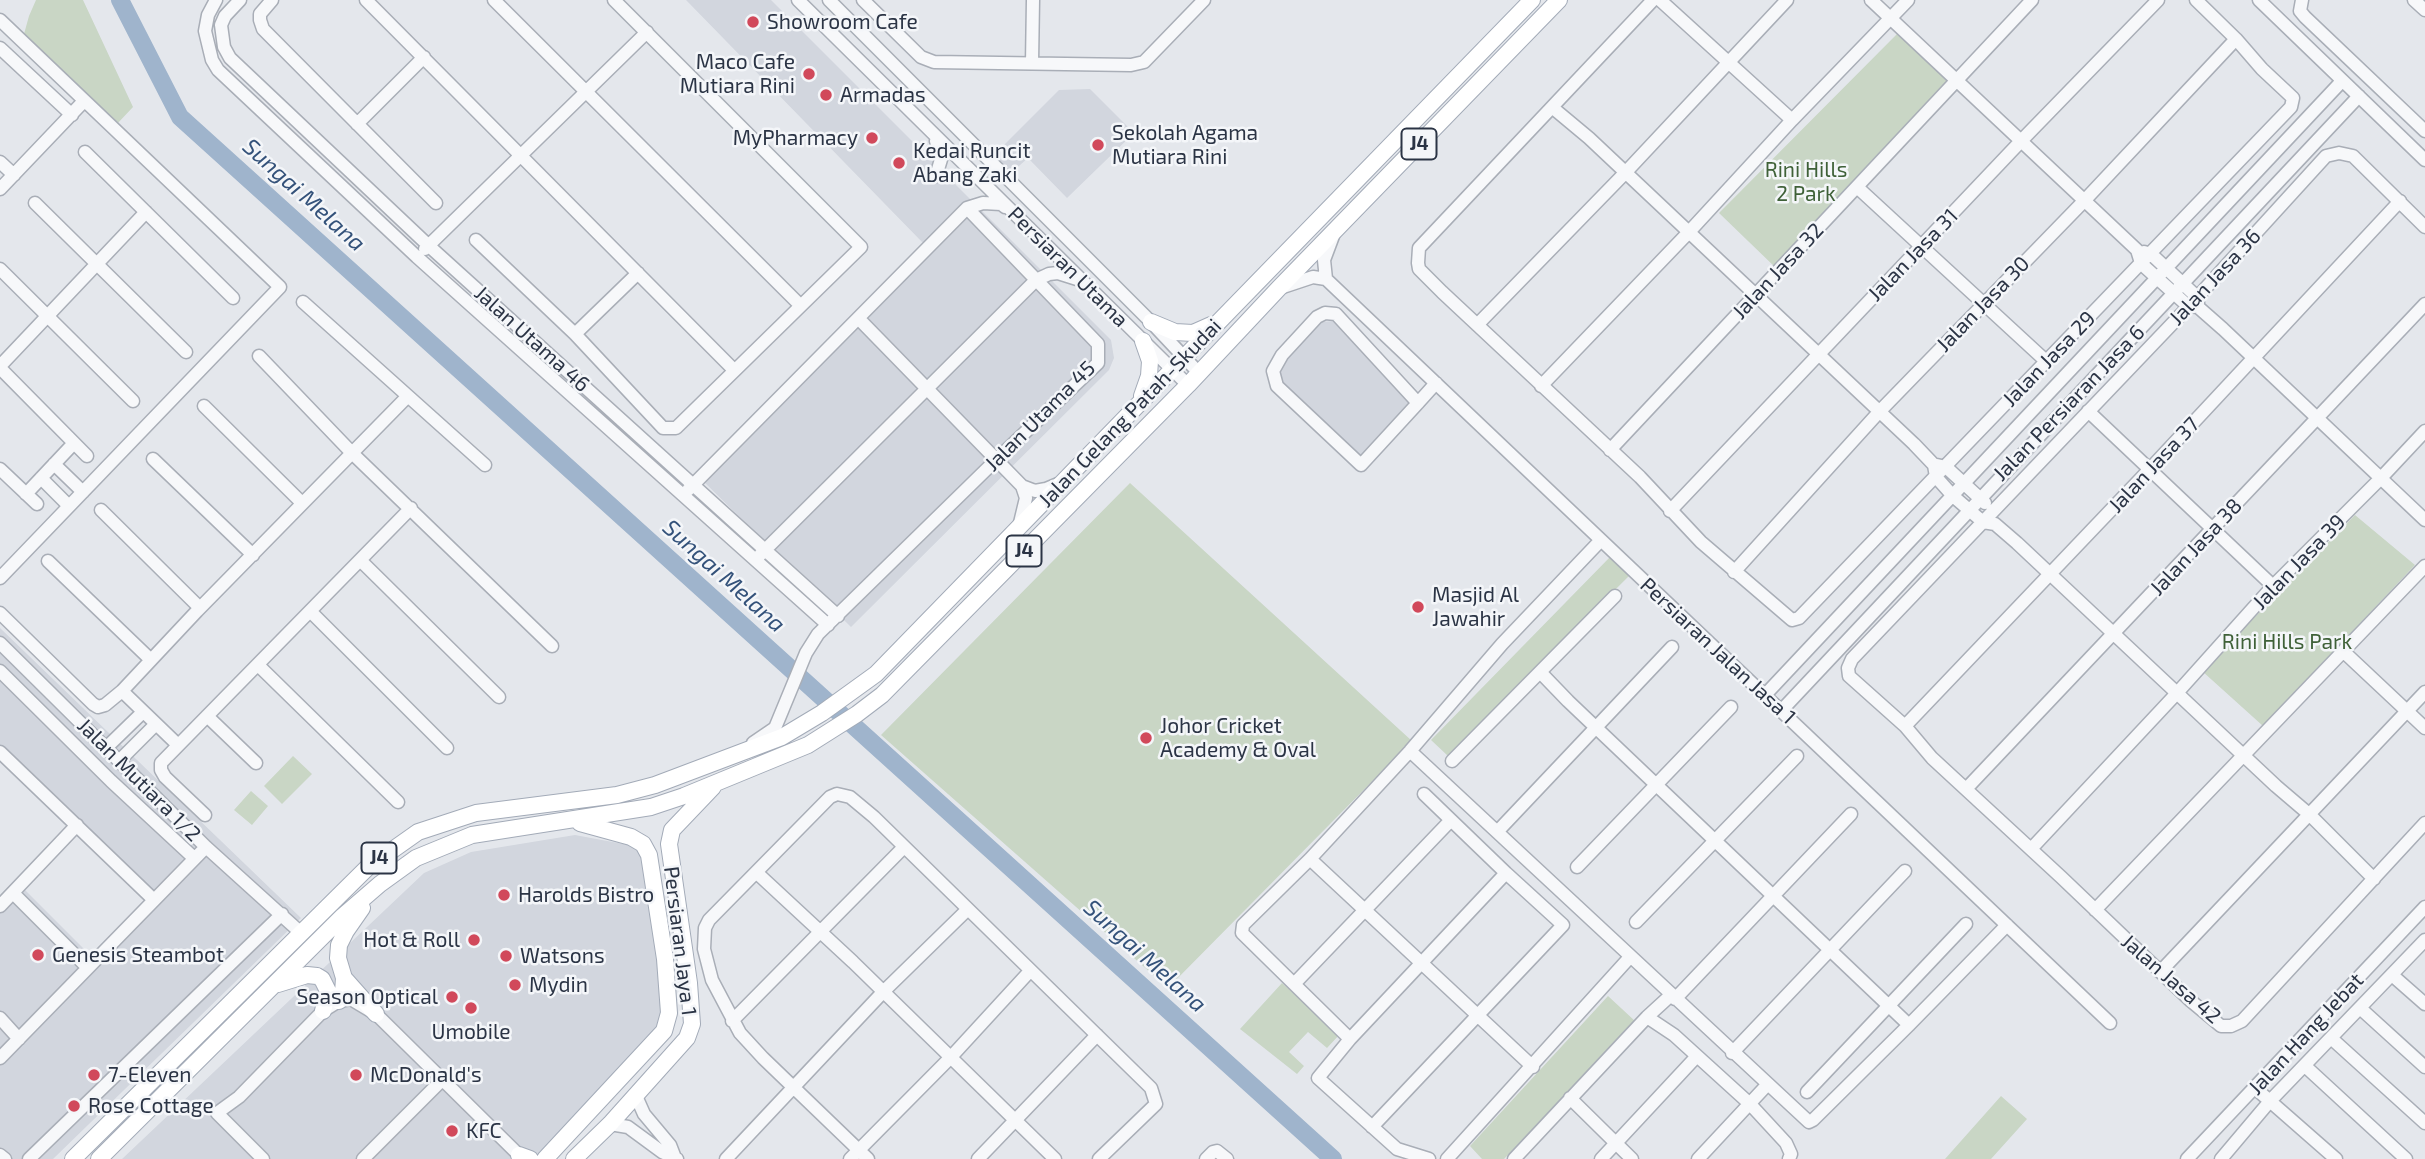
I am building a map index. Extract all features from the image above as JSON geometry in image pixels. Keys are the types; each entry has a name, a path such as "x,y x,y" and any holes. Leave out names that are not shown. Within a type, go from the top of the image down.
{"main road":[{"name":"Jalan Gelang Patah-Skudai","path":"73,1159 367,868 418,832 476,813 617,795 655,785 782,737 822,713 876,674 1532,0"},
{"name":"Jalan Gelang Patah-Skudai","path":"99,1159 343,916 416,858 472,835 651,807 808,745 882,695 1188,385 1559,0"},
{"path":"1151,322 1175,332 1193,333 1223,318"},
{"path":"1140,402 1149,376 1150,361 1143,341"},
{"name":"Persiaran Jaya 1","path":"574,1159 610,1124 687,1038 692,1013 669,844 672,830 678,822 719,780"},
{"name":"Persiaran Jaya 1","path":"545,1157 664,1031 670,1005 649,855 643,844 605,828 571,820"},
{"path":"339,1002 344,978 338,958 339,945 346,930 380,884"},
{"path":"665,959 679,953 686,960"},
{"path":"274,986 307,975 317,976 328,991 323,1011"},
{"path":"344,978 376,1014"}],"street":[{"name":"Jalan Utama 46","path":"216,0 208,15 205,31 212,60 218,70 417,257 683,496 755,560 833,621"},
{"name":"Jalan Utama 46","path":"240,0 225,16 221,25 224,47 230,58 429,246 765,550 833,621"},
{"path":"272,0 263,9 260,20 263,29 436,203"},
{"path":"366,0 734,370"},
{"path":"494,0 800,304"},
{"path":"476,240 575,334 663,428 676,428 861,247 614,0"},
{"name":"Persiaran Utama","path":"798,0 1188,385"},
{"name":"Persiaran Utama","path":"829,0 1199,373"},
{"path":"863,0 921,57 934,62 1131,65 1144,61 1204,0"},
{"path":"1031,63 1033,0"},
{"path":"1653,0 1419,248 1418,263 1419,269 1640,477 1670,511 1734,572"},
{"path":"1660,0 1792,120"},
{"path":"1477,325 1625,173 1787,0"},
{"path":"1871,0 2425,520"},
{"path":"1541,386 1908,0"},
{"name":"Jalan Jasa 32","path":"1610,450 2032,0"},
{"name":"Jalan Jasa 31","path":"1670,511 1817,354 2158,0"},
{"path":"2196,0 2236,39"},
{"path":"2259,0 2425,160"},
{"path":"2302,0 2300,11 2305,18 2425,131"},
{"path":"0,20 280,287 0,578"},
{"path":"417,257 647,32"},
{"name":"Jalan Jasa 29","path":"1734,572 1789,619 1799,618 1938,469 2047,362 2143,256 2291,107 2293,98 2262,69 2236,39"},
{"name":"Jalan Jasa 30","path":"1734,572 1879,412 2084,201 2236,39"},
{"path":"0,48 72,115"},
{"path":"357,124 424,57"},
{"name":"Jalan Persiaran Jasa 6","path":"1765,695 2343,81"},
{"name":"Jalan Persiaran Jasa 6","path":"1782,712 1979,498 2359,96"},
{"path":"0,189 84,101"},
{"path":"1553,108 1689,232 1938,469 1964,484 1979,498 1991,519 2375,878"},
{"path":"932,133 942,156 936,176"},
{"path":"85,152 233,298"},
{"name":"Jalan Jasa 36","path":"1852,659 1991,519 2088,411 2195,304 2326,156 2339,153 2353,156 2400,201"},
{"path":"0,162 14,175"},
{"path":"1857,187 2047,362"},
{"path":"2400,201 2425,227"},
{"name":"Jalan Jasa 37","path":"1905,726 2400,201"},
{"path":"35,203 186,352"},
{"path":"683,496 967,208 992,203 1001,204 1012,212"},
{"name":"Jalan Utama 45","path":"734,755 775,728 806,653 818,634 1098,363 1098,344 967,208"},
{"path":"88,456 0,367 146,212"},
{"path":"1279,288 1313,277 1326,279 1324,260 1336,230"},
{"path":"0,269 133,401"},
{"path":"575,334 638,273"},
{"path":"755,560 1036,279 1058,273 1084,283"},
{"name":"Persiaran Jalan Jasa 1","path":"1326,279 2110,1023"},
{"path":"303,302 485,465"},
{"name":"Jalan Jasa 38","path":"1966,789 2425,304"},
{"path":"1418,403 1336,314 1325,313 1317,317 1282,355 1273,371 1277,386 1361,465 1418,403 1436,383"},
{"path":"858,318 1023,486 1035,491 1064,481"},
{"path":"259,356 352,453 552,646"},
{"path":"0,613 93,704 98,707 105,705 122,691 407,397"},
{"path":"204,407 302,503"},
{"path":"2088,411 2273,586"},
{"name":"Jalan Jasa 39","path":"2031,849 2273,586 2425,431"},
{"path":"26,494 74,443"},
{"path":"153,459 253,555"},
{"path":"54,464 83,492"},
{"path":"0,469 37,504"},
{"path":"1938,469 1953,496 1968,510 1991,519"},
{"path":"41,478 69,506"},
{"path":"1018,527 1026,498 1023,486"},
{"path":"205,815 165,777 161,763 411,508"},
{"path":"101,510 200,608"},
{"path":"1350,1039 1241,930 1410,751 1502,644 1601,540"},
{"path":"360,560 499,697"},
{"path":"48,561 151,660"},
{"path":"2095,910 2425,566"},
{"path":"1452,761 1615,596"},
{"path":"311,612 447,748"},
{"name":"Jalan Mutiara 1/2","path":"0,643 206,847 300,932"},
{"path":"1497,832 1672,648"},
{"path":"2344,652 2425,727"},
{"name":"Jalan Jasa 42","path":"1852,659 1848,668 1849,676 1905,726 1932,758 2221,1026 2231,1026 2242,1021 2425,823"},
{"path":"258,665 398,802"},
{"path":"0,671 111,781 194,858"},
{"path":"1541,673 1596,729 1909,1025"},
{"path":"35,704 49,690"},
{"path":"122,691 178,745"},
{"path":"2160,972 2425,692"},
{"path":"1577,867 1731,707"},
{"path":"107,747 143,712"},
{"path":"207,716 256,763"},
{"path":"120,760 156,724"},
{"path":"1410,751 1809,1122 2007,925"},
{"path":"0,752 154,900"},
{"path":"1636,922 1797,756"},
{"path":"1372,1128 1563,925 1424,793"},
{"path":"1030,971 859,1156 795,1087 763,1058 732,1021 712,980 704,949 705,928 709,920 830,797 837,794 850,797 874,817 1153,1092 1156,1104 1100,1159"},
{"path":"1514,1159 1647,1017 1673,997 1851,814"},
{"path":"1294,984 1451,820"},
{"path":"0,906 77,825"},
{"path":"0,1058 206,847"},
{"path":"732,1021 903,848"},
{"path":"1310,859 1533,1067"},
{"path":"1732,1052 1905,871"},
{"path":"757,873 1055,1159"},
{"path":"1429,1159 1397,1149 1318,1078 1350,1039 1506,873"},
{"path":"13,893 88,968"},
{"name":"Jalan Hang Jebat","path":"2187,1159 2425,907"},
{"path":"726,1159 883,992 967,910"},
{"path":"29,1159 282,914"},
{"path":"1807,1092 1966,924"},
{"path":"2221,1159 2270,1101 2425,940"},
{"path":"1447,1159 1630,957"},
{"path":"2392,975 2425,1004"},
{"path":"263,1159 217,1113 239,1097 323,1011 339,1002 354,1000 376,1014 524,1158"},
{"path":"2360,1008 2425,1067"},
{"path":"1647,1017 1674,1035 1750,1104 1786,1143 1791,1154 1788,1159"},
{"path":"0,1018 19,1039"},
{"path":"978,1159 1097,1035"},
{"path":"2331,1038 2425,1123"},
{"path":"1601,1159 1697,1056"},
{"path":"2305,1066 2406,1159"},
{"path":"363,1159 442,1080"},
{"path":"1698,1159 1767,1085"},
{"path":"2255,1088 2336,1159"},
{"path":"636,1096 644,1114 670,1145 676,1158"},
{"path":"1570,1098 1632,1159"},
{"path":"610,1124 628,1126 662,1152 676,1158"},
{"path":"1206,1159 1217,1151 1227,1159"},
{"path":"0,1155 5,1159"}],"shaded area":[{"path":"686,0 771,0 1111,340 1114,358 1109,370 851,627 695,473 923,243"},
{"path":"1090,89 1134,133 1067,198 1028,158 1011,173 993,156 1059,90"},
{"path":"1335,321 1414,406 1360,460 1278,383 1276,370 1320,322"},
{"path":"0,628 301,918 53,1159 0,1159 0,895 15,880 91,956 152,900 0,749"},
{"path":"575,835 634,846 646,857 669,1020 541,1159 122,1159 424,873 471,852"}],"green space":[{"path":"36,0 83,0 133,107 117,124 24,34"},
{"name":"Rini Hills 2 Park","path":"1900,31 1957,85 1777,269 1719,213"},
{"name":"Johor Cricket Academy & Oval","path":"1130,483 1412,741 1168,988 881,735"},
{"name":"Rini Hills Park","path":"2355,515 2415,565 2263,726 2202,671"},
{"path":"1610,557 1630,575 1448,756 1431,740"},
{"path":"293,756 312,774 282,804 264,786"},
{"path":"251,791 268,806 252,825 234,810"},
{"path":"1282,983 1340,1034 1327,1048 1308,1032 1289,1052 1304,1066 1297,1074 1240,1029"},
{"path":"1608,996 1635,1021 1504,1159 1482,1159 1470,1146"},
{"path":"2001,1096 2027,1119 1991,1159 1945,1159"}],"waterway":[{"name":"Sungai Melana","path":"120,0 180,117 1333,1159"}],"place":[{"name":"Showroom Cafe","path":"753,22"},
{"name":"Maco Cafe Mutiara Rini","path":"809,74"},
{"name":"Armadas","path":"826,95"},
{"name":"MyPharmacy","path":"872,138"},
{"name":"Sekolah Agama Mutiara Rini","path":"1098,145"},
{"name":"Kedai Runcit Abang Zaki","path":"899,163"},
{"name":"Masjid Al Jawahir","path":"1418,607"},
{"name":"Johor Cricket Academy & Oval","path":"1146,738"},
{"name":"Harolds Bistro","path":"504,895"},
{"name":"Hot & Roll","path":"474,940"},
{"name":"Genesis Steambot","path":"38,955"},
{"name":"Watsons","path":"506,956"},
{"name":"Mydin","path":"515,985"},
{"name":"Season Optical","path":"452,997"},
{"name":"Umobile","path":"471,1008"},
{"name":"7-Eleven","path":"94,1075"},
{"name":"McDonald's","path":"356,1075"},
{"name":"Rose Cottage","path":"74,1106"},
{"name":"KFC","path":"452,1131"}]}
